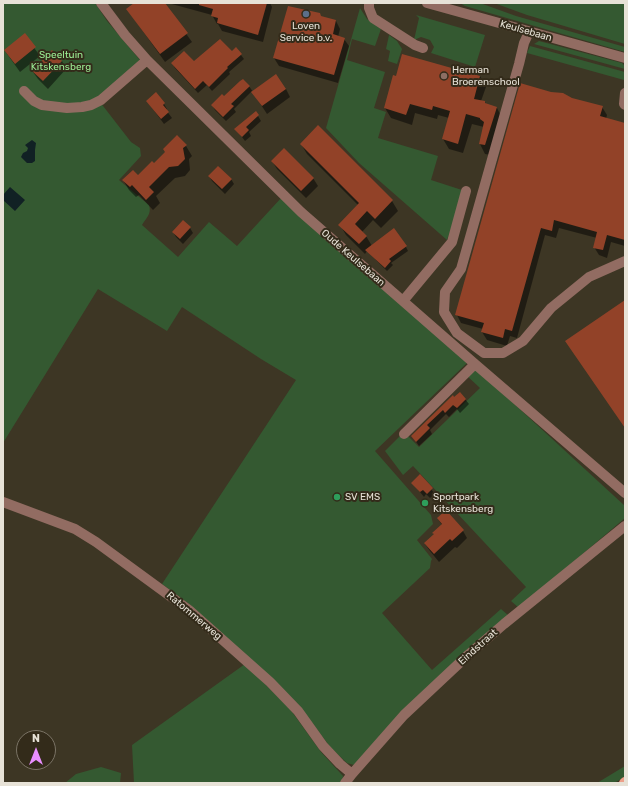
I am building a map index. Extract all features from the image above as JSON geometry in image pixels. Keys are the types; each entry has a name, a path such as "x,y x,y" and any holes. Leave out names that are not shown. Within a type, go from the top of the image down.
{"street":[{"name":"Oude Keulsebaan","path":"101,3 125,35 147,60 301,212 625,493"},
{"path":"370,3 373,18 415,45 424,48"},
{"name":"Keulsebaan","path":"427,3 447,6 529,32 625,58"},
{"path":"529,32 524,42 515,80 461,269 445,292 444,312 457,333 484,353 503,353 523,341 551,308 589,277 625,260"},
{"path":"24,92 34,101 50,106 76,108 91,105 101,100 147,60"},
{"path":"625,93 625,105"},
{"path":"403,301 452,242 466,191"},
{"path":"404,434 475,364"},
{"name":"Ratommerweg","path":"3,502 75,529 96,542 190,610 270,682 298,711 327,751 352,774"},
{"name":"Eindstraat","path":"345,783 404,715 468,654 625,526"}],"green space":[{"name":"Speeltuin Kitskensberg","path":"3,3 95,3 107,21 145,66 100,102 131,142 140,148 141,156 119,180 149,205 150,211 142,225 178,257 209,222 237,246 282,197 468,362 375,451 431,515 433,524 417,540 432,559 430,568 382,613 432,670 501,609 509,616 354,765 347,763 331,748 297,703 189,604 162,584 296,380 182,307 167,331 98,289 3,443"},
{"path":"460,3 480,3 516,16 625,47 625,52 465,6"},
{"path":"494,3 625,3 625,44 527,15"},
{"path":"360,8 367,19 381,29 375,46 352,39 347,60 385,72 374,108 386,112 378,138 438,156 431,180 462,190 447,240 359,163 326,128"},
{"path":"416,15 485,35 475,67 431,53 434,47 430,40 421,37 414,40 419,18"},
{"path":"389,35 397,41 402,49 397,64 388,61 390,51 386,49"},
{"path":"539,41 622,63 625,66 625,69 534,44"},
{"path":"530,46 625,72 624,80 527,53"},
{"path":"473,366 625,506 625,518 519,608 511,601 526,587 413,466 403,475 385,451 404,432 419,447 480,388 465,374"},
{"path":"245,664 290,709 321,752 343,776 342,783 134,783 132,745"},
{"path":"625,766 625,777 614,783 597,783"},
{"path":"101,767 121,773 120,783 65,783 76,774"}],"shaded area":[{"path":"32,140 36,143 35,161 32,163 27,163 21,157 28,148 25,145"},
{"path":"10,187 25,200 15,211 3,200 3,195"}],"building":[{"path":"134,3 165,3 188,33 160,54 126,9"},
{"path":"199,3 267,3 258,35 217,23 218,18 211,16 213,9 199,5"},
{"path":"288,6 320,13 321,16 336,20 333,34 345,38 334,75 273,58"},
{"path":"25,33 36,47 15,64 4,50"},
{"path":"220,39 232,51 236,47 242,54 227,67 228,68 209,87 203,81 195,89 171,63 184,51 194,61"},
{"path":"52,50 62,61 43,81 32,71"},
{"path":"402,54 480,76 474,99 485,101 485,103 497,107 485,145 479,144 484,122 480,118 466,114 458,144 442,139 450,111 433,106 432,110 410,104 406,115 384,108 393,75 396,76"},
{"path":"276,74 286,89 262,106 251,92"},
{"path":"243,79 250,86 231,104 234,106 223,117 211,105 222,94 224,96"},
{"path":"520,83 551,92 563,93 572,98 603,106 600,116 625,123 625,240 607,235 603,250 593,248 597,232 554,220 552,231 541,228 512,331 505,329 503,338 481,332 484,323 455,315"},
{"path":"156,92 165,103 163,105 169,112 161,119 146,101"},
{"path":"256,111 259,115 246,127 249,130 242,137 234,129"},
{"path":"318,125 393,200 375,219 367,211 355,224 367,236 359,244 338,225 359,203 300,144"},
{"path":"177,135 187,145 183,148 185,159 178,166 169,167 149,187 154,192 146,200 132,185 130,187 122,180 133,170 138,175 152,161 154,163 165,152 163,149"},
{"path":"284,148 314,178 301,191 271,161"},
{"path":"218,166 232,179 222,189 208,176"},
{"path":"183,220 191,227 180,239 172,232"},
{"path":"394,228 407,246 389,259 391,261 385,268 365,250"},
{"path":"625,300 625,428 565,341"},
{"path":"460,392 466,399 457,408 453,405 445,413 443,410 427,425 430,428 416,442 411,436 453,395 454,397"},
{"path":"420,474 433,488 427,494 423,490 420,492 411,483"},
{"path":"446,510 464,530 452,541 450,539 434,554 424,543 442,524 437,518"}],"place":[{"name":"Loven Service b.v.","path":"306,14"},
{"name":"Herman Broerenschool","path":"444,76"},
{"name":"SV EMS","path":"337,497"},
{"name":"Sportpark Kitskensberg","path":"425,503"}]}
